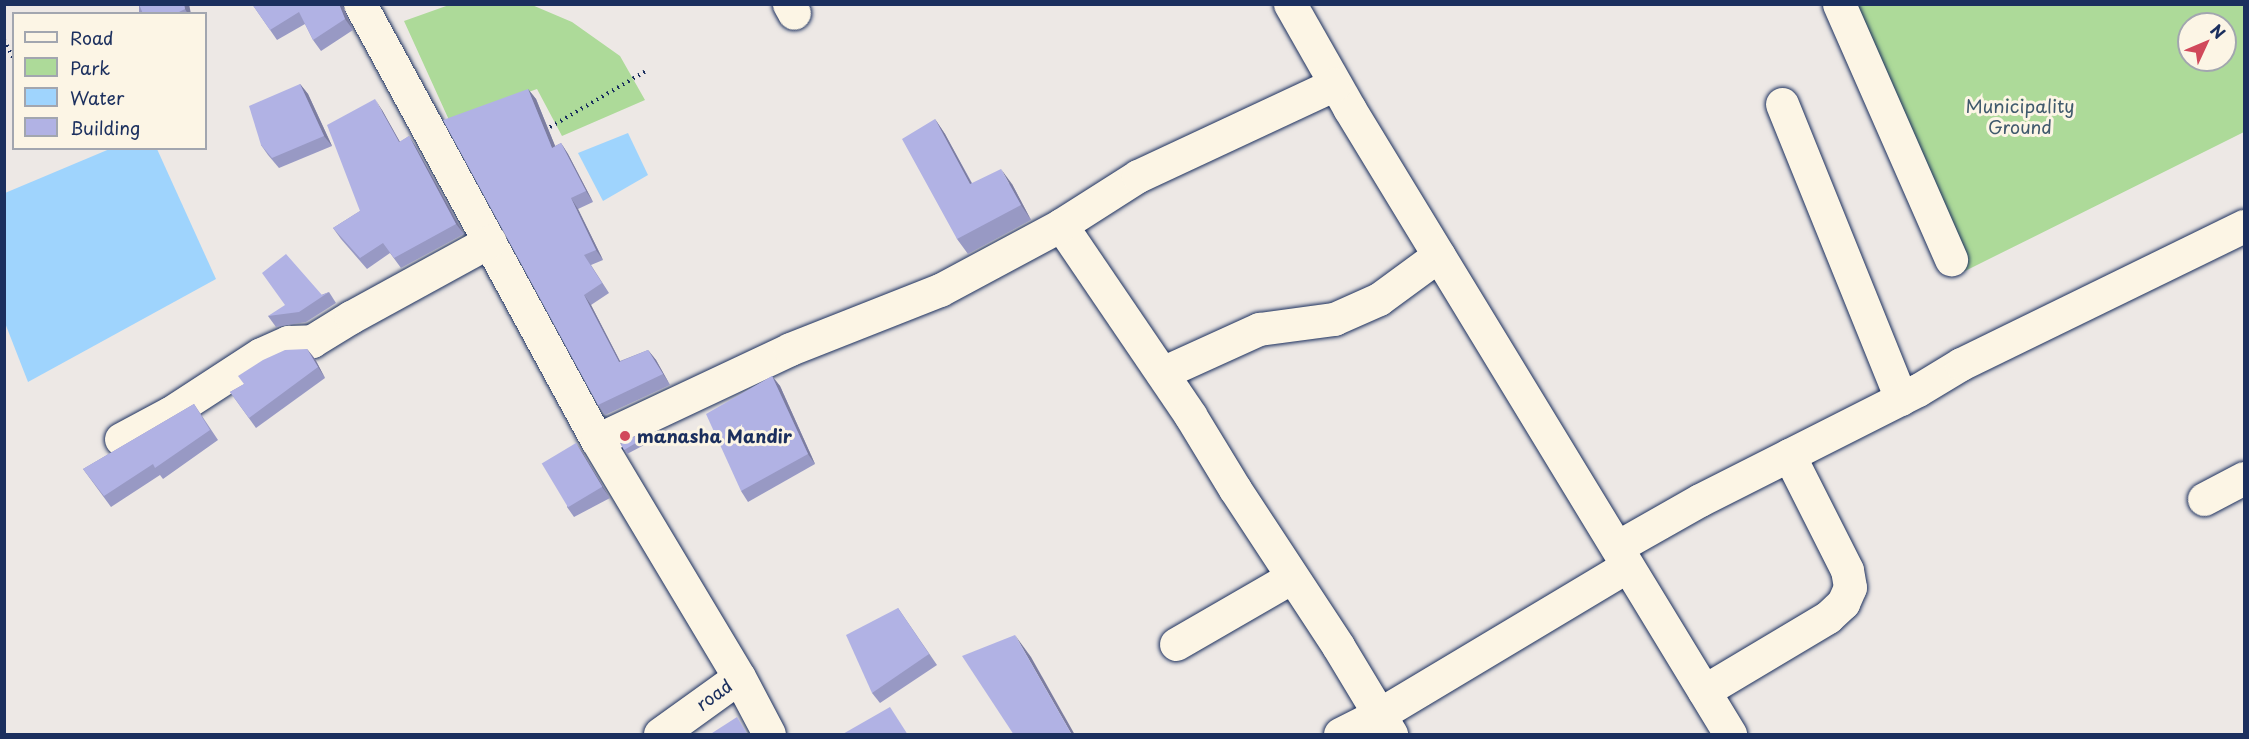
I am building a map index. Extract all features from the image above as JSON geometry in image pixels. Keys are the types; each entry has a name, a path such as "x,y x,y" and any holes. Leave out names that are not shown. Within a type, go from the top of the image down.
{"street":[{"path":"360,4 597,440 739,677 769,735"},
{"path":"1290,4 1335,84 1730,735"},
{"path":"1839,4 1951,259"},
{"path":"597,440 790,349 940,290 1061,225 1138,176 1335,84"},
{"path":"1782,104 1901,399"},
{"path":"1061,225 1162,373 1385,724"},
{"path":"1340,735 1385,724 1700,500 1901,399 1961,364 2244,226"},
{"path":"121,439 170,413 261,354 288,342 312,341 351,317 490,241"},
{"path":"1162,373 1259,329 1334,319 1379,299 1439,255"},
{"path":"1704,691 1828,617 1843,603 1850,587 1847,570 1789,456"},
{"path":"2204,499 2244,478"},
{"path":"1176,644 1292,577"},
{"name":"road","path":"660,735 739,677"}],"path":[{"path":"4,40 12,56"},
{"path":"539,133 646,71"}],"green space":[{"path":"449,5 532,5 572,22 620,56 645,100 562,136 537,89 449,120 404,21"},
{"name":"Municipality Ground","path":"1857,5 2244,5 2244,132 1957,275"}],"water":[{"path":"628,133 648,175 603,201 578,153"},
{"path":"107,150 157,150 216,279 28,382 5,323 5,193"}],"building":[{"path":"139,4 184,4 185,9 179,12 142,12"},
{"path":"252,4 339,4 345,19 313,40 299,12 270,30"},
{"path":"300,84 324,136 272,158 261,145 249,106"},
{"path":"528,89 552,148 561,143 586,191 571,198 596,250 584,255 602,283 584,295 619,362 648,350 663,374 598,405 443,120"},
{"path":"375,99 399,142 409,136 456,224 394,258 383,243 360,258 333,228 360,211 327,125"},
{"path":"935,119 970,184 1001,169 1021,205 957,239 902,139"},
{"path":"286,254 322,295 329,292 299,312 268,316 285,305 262,273"},
{"path":"307,349 318,367 249,418 230,392 244,384 238,376 263,360 285,350"},
{"path":"772,376 808,454 741,491 706,414"},
{"path":"194,404 210,430 155,468 153,464 104,496 83,469"},
{"path":"639,434 642,439 624,450 621,445"},
{"path":"576,443 602,487 568,507 542,464"},
{"path":"898,608 929,654 872,693 846,635"},
{"path":"1015,635 1072,735 1014,735 962,656"},
{"path":"890,707 908,735 841,735"},
{"path":"737,717 748,735 709,735"}],"place":[{"name":"manasha Mandir","path":"625,436"}]}
